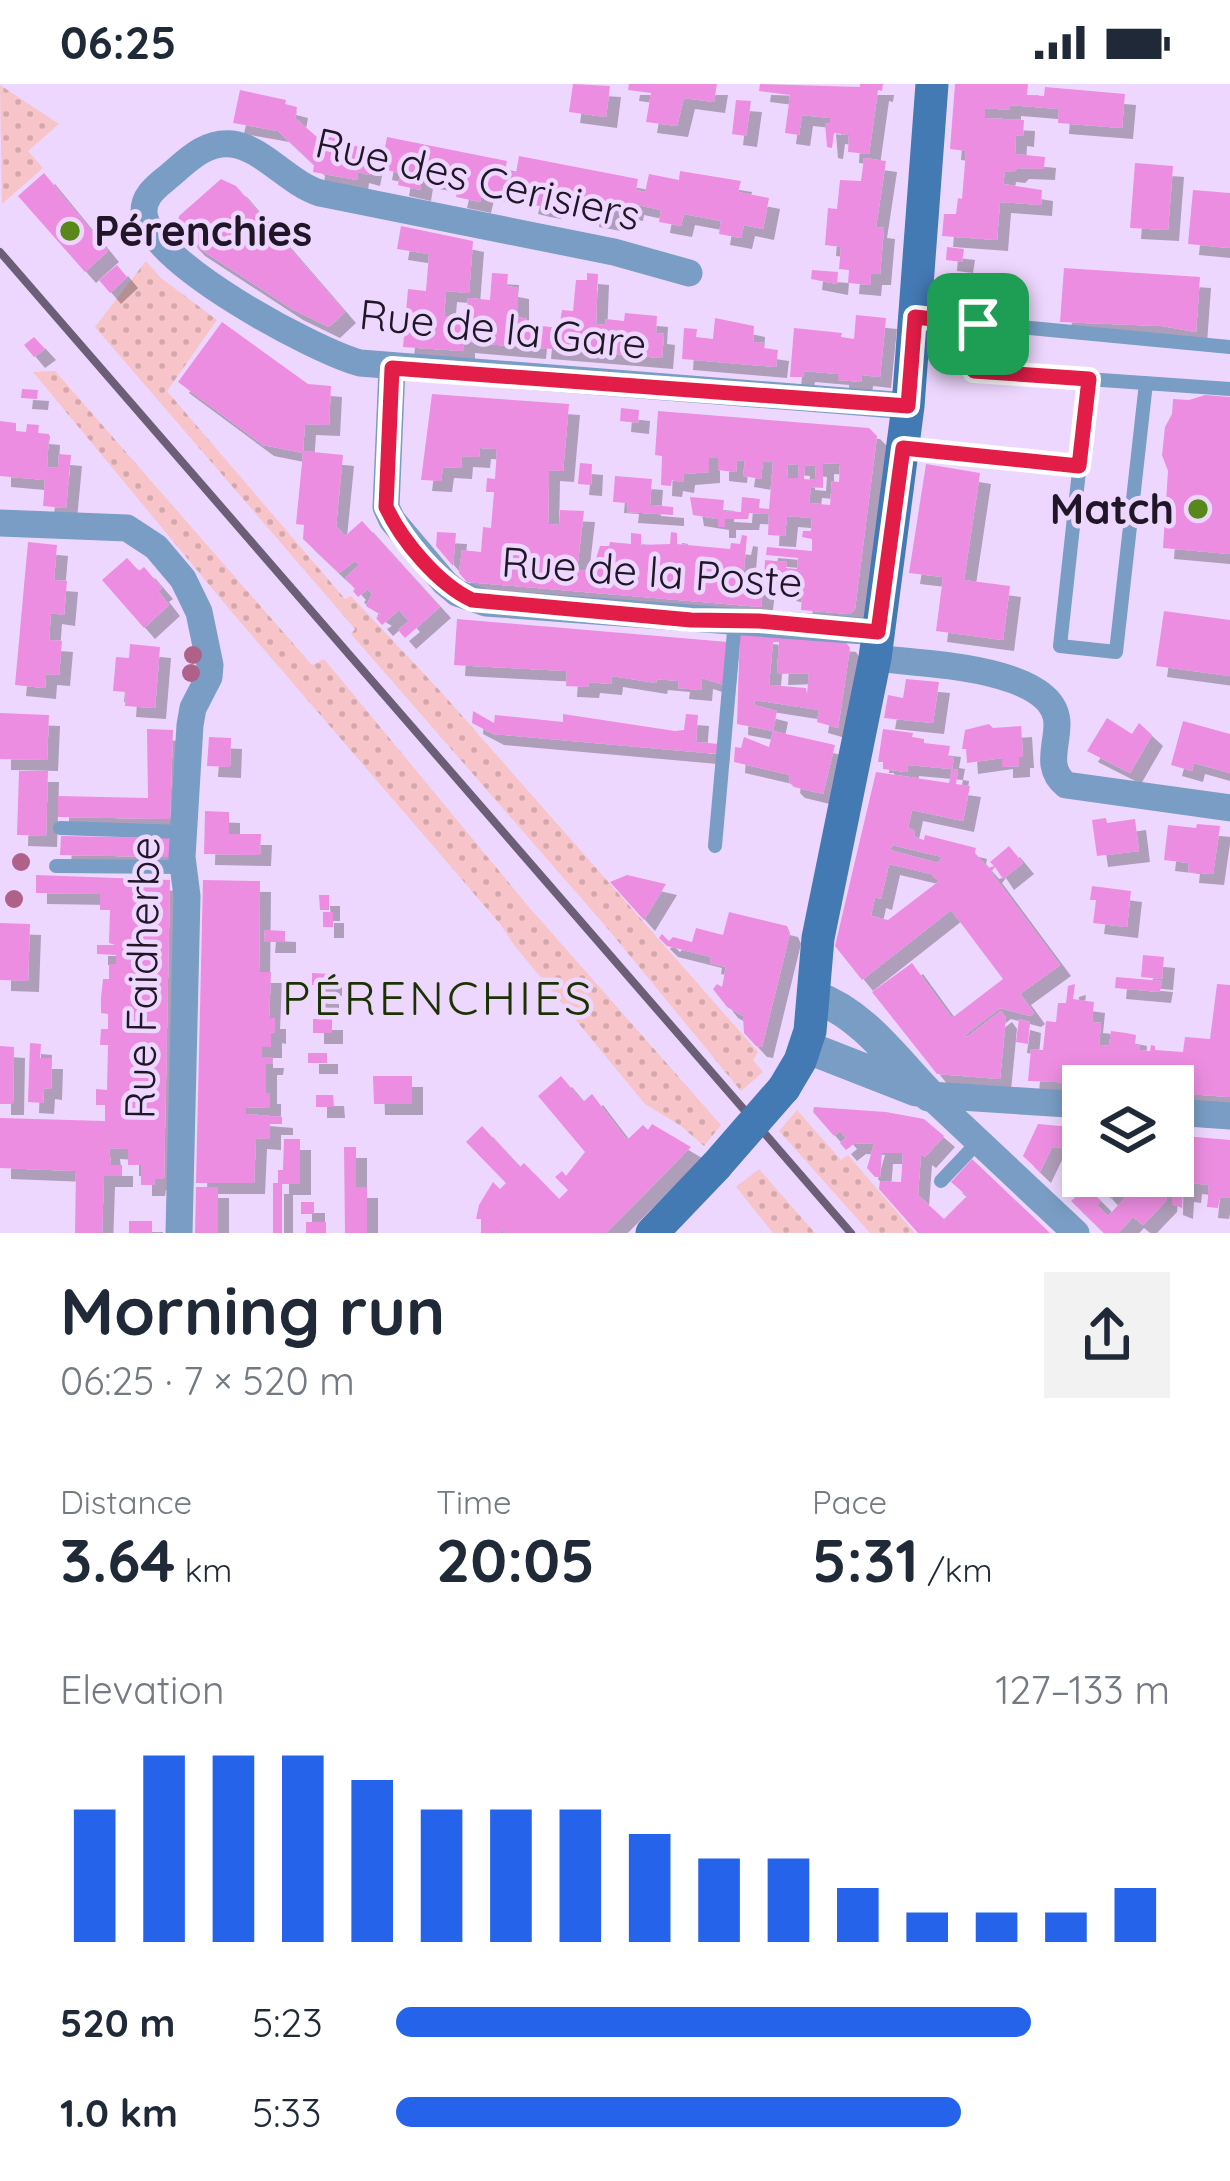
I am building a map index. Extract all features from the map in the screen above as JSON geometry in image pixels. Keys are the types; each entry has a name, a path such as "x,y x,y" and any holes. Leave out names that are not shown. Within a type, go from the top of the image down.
{"main road":[{"path":"652,1233 784,1088 806,1047 818,938 877,645 903,448 932,84"},
{"path":"673,1233 711,1173"}],"street":[{"name":"Rue des Cerisiers","path":"144,210 148,195 200,150 229,144 260,155 300,187 320,193 614,252 689,273"},
{"name":"Rue de la Gare","path":"144,210 157,239 180,262 279,327 346,359 392,368 908,406"},
{"name":"Rue de la Poste","path":"392,368 386,507 407,539 457,593 486,603 735,620 877,645 1001,676 1045,694 1056,713 1052,763 1066,785 1230,808"},
{"name":"Rue Faidherbe","path":"0,523 127,528 143,536 172,564 199,612 210,665 190,724 189,798 183,832 187,896 179,1233"},
{"path":"814,997 833,1003 858,1022 1076,1233"},
{"path":"806,1047 929,1095 1062,1104"},
{"path":"1194,1113 1230,1116"}],"lane":[{"path":"915,317 1230,346"},
{"path":"978,324 974,371 1230,389"},
{"path":"1089,379 1060,646 1117,652 1146,383"},
{"path":"903,448 1079,466"},
{"path":"715,846 735,620"},
{"path":"60,828 183,832"},
{"path":"56,866 184,868"},
{"path":"941,1181 979,1141"}],"shaded area":[{"path":"0,85 59,124 28,151 43,168 2,204"},
{"path":"146,261 217,320 167,391 345,599 351,596 442,693 758,1052 753,1060 763,1072 741,1091 95,327"},
{"path":"55,371 312,665 324,659 528,906 721,1125 704,1146 645,1104 501,925 33,372"},
{"path":"797,1110 841,1160 848,1155 915,1233 870,1233 779,1131"},
{"path":"759,1169 815,1233 773,1233 736,1187"}],"building":[{"path":"573,84 610,86 606,117 569,112"},
{"path":"629,84 717,84 714,102 684,98 677,126 646,122 651,93 628,90"},
{"path":"760,84 883,84 882,91 878,90 869,154 848,152 849,135 834,133 832,148 827,147 825,123 830,124 830,118 802,115 799,135 785,133 790,95 759,91"},
{"path":"955,84 1028,84 1027,95 1044,96 1045,87 1125,94 1122,128 1058,123 1059,109 985,108 985,118 1024,120 1023,136 1016,135 1015,154 1045,157 1044,169 1005,171 1003,184 1042,190 1041,205 1000,202 997,240 942,236 944,214 956,214 958,198 962,199 966,151 950,149"},
{"path":"240,90 286,100 285,104 297,107 295,118 317,137 327,127 342,130 343,143 374,150 369,175 358,172 357,180 313,172 314,165 278,131 233,123"},
{"path":"736,100 751,101 746,136 732,134"},
{"path":"387,137 507,161 505,171 516,173 519,156 638,179 636,190 645,192 649,174 679,180 680,171 741,181 738,192 769,198 763,229 744,225 741,238 719,234 721,221 684,214 681,226 659,222 661,210 633,204 632,210 613,207 610,220 588,216 590,203 553,195 550,208 539,206 527,203 530,191 502,186 501,192 483,189 480,202 456,197 459,184 440,180 422,177 420,190 398,185 400,173 381,169"},
{"path":"864,158 886,161 876,227 884,228 880,274 871,274 870,285 848,283 849,270 839,269 841,247 825,245 828,208 837,209 840,180 861,181"},
{"path":"1135,163 1173,166 1168,230 1130,228"},
{"name":"Pérenchies","path":"44,173 108,251 85,272 18,196"},
{"path":"221,179 236,186 345,312 329,327 292,309 194,245 177,227 179,216"},
{"path":"1193,190 1230,193 1230,248 1188,244"},
{"path":"401,226 473,241 469,293 446,291 444,316 466,318 468,298 490,300 492,273 508,274 507,286 518,288 518,317 527,319 527,327 537,327 535,348 464,342 464,351 403,347 408,289 426,291 429,254 397,249"},
{"path":"947,247 964,249 962,262 946,260"},
{"path":"117,265 127,277 110,293 99,280"},
{"path":"1064,268 1200,277 1196,332 1060,322"},
{"path":"812,270 838,272 837,284 811,279"},
{"path":"587,273 598,274 596,324 605,325 606,319 624,321 625,313 657,316 656,333 664,334 662,358 540,348 542,326 559,328 562,310 573,311 576,280 587,280"},
{"path":"856,315 886,318 880,377 862,375 861,382 804,371 803,377 790,377 794,328 842,333 841,337 854,339"},
{"path":"715,318 754,326 753,342 778,350 776,367 682,359 684,328 697,329 696,337 713,339"},
{"path":"222,322 308,384 331,386 329,425 305,424 303,451 343,455 336,526 345,536 362,521 440,607 405,638 398,630 409,621 399,610 382,625 376,618 381,615 366,606 372,594 368,589 358,597 353,591 345,578 359,565 355,561 339,573 303,539 304,525 296,524 303,453 263,445 178,382"},
{"path":"34,337 45,349 34,357 24,345"},
{"path":"22,389 38,390 37,399 21,398"},
{"path":"432,394 569,404 563,471 549,470 548,524 559,525 560,510 584,511 577,570 592,571 600,546 631,544 631,533 641,534 641,545 670,544 671,532 677,533 677,544 730,549 731,543 740,544 742,535 747,536 743,581 764,582 761,607 467,582 459,573 462,550 481,552 483,527 491,528 494,492 486,492 487,478 495,479 497,449 480,448 479,457 462,456 461,468 443,467 441,481 421,480"},
{"name":"Match","path":"1230,397 1230,554 1163,548 1168,471 1162,455 1165,427 1173,399"},
{"path":"621,408 639,410 638,423 620,421"},
{"path":"658,411 869,428 877,436 855,609 849,614 801,610 802,594 785,590 786,580 764,579 765,560 787,562 786,568 797,569 798,558 766,555 767,547 812,551 812,539 802,537 803,531 811,531 812,518 787,516 785,536 768,535 769,514 725,519 725,527 718,527 718,519 693,515 690,497 724,500 723,511 741,512 742,497 760,499 759,508 769,509 773,462 763,462 761,479 743,476 745,461 737,460 736,472 718,470 718,458 709,458 709,472 684,474 683,482 672,480 671,486 661,485 662,456 655,455","holes":["823,463 840,464 839,482 832,481 830,505 809,503 811,487 823,488","788,464 799,465 798,478 787,478","805,465 816,466 815,480 804,479"]},
{"path":"0,421 16,423 16,431 26,432 27,424 39,425 38,433 49,434 47,467 58,468 59,454 71,455 66,508 43,506 45,480 0,476"},
{"path":"580,463 592,464 591,485 578,484"},
{"path":"926,464 980,473 964,580 1010,586 1003,640 936,631 943,577 909,573"},
{"path":"615,476 652,479 650,505 673,507 673,515 627,512 628,503 613,502"},
{"path":"437,532 456,533 453,566 436,546"},
{"path":"28,542 57,545 54,580 67,581 64,615 51,613 49,640 62,641 59,675 46,674 45,688 15,685"},
{"path":"127,558 139,571 144,567 169,605 144,628 102,580"},
{"path":"1164,611 1230,620 1230,676 1156,666"},
{"path":"457,619 728,642 724,685 702,678 701,690 678,688 679,681 657,679 656,683 612,676 611,684 566,686 567,671 454,665"},
{"path":"740,631 845,641 850,648 838,728 817,722 819,710 755,700 754,705 777,711 773,731 737,724","holes":["773,642 779,642 777,674 809,673 807,694 806,688 769,685"]},
{"path":"130,644 160,647 155,708 125,706 126,692 113,691 116,657 129,658"},
{"path":"906,679 939,682 933,723 884,718 888,695 903,698"},
{"path":"473,711 494,723 495,715 563,722 563,714 675,731 684,730 686,714 698,715 696,742 719,744 718,754 493,734 472,723"},
{"path":"0,713 49,715 47,760 0,759"},
{"path":"1107,718 1132,734 1139,723 1152,735 1130,773 1087,751"},
{"path":"1183,721 1230,734 1230,773 1194,763 1192,771 1171,765"},
{"path":"989,724 993,728 1021,726 1019,766 1002,767 1002,758 967,763 966,749 962,749 965,730"},
{"path":"147,729 173,730 170,819 58,817 58,796 148,798"},
{"path":"883,729 950,746 952,769 908,765 907,772 883,769 883,762 878,762"},
{"path":"773,731 835,745 823,794 794,787 790,775 734,762 735,747 741,748 744,737 769,747"},
{"path":"209,737 231,738 230,767 207,766"},
{"path":"952,769 958,770 956,784 970,786 963,821 912,810 908,828 924,840 925,835 976,848 988,868 1009,846 1023,863 1003,879 995,867 991,872 1060,965 1020,994 1034,1013 1030,1016 1000,1008 965,1035 1001,1011 1006,1018 1000,1079 937,1074 872,992 912,963 952,1018 1003,979 951,910 862,980 835,946 876,772 949,783","holes":["892,845 942,857 938,863 890,850","889,864 931,874 939,881 888,920 871,916 875,897 881,899"]},
{"path":"19,771 48,771 46,836 17,835"},
{"path":"205,811 229,812 229,834 261,834 260,855 204,854"},
{"path":"1106,818 1107,823 1135,819 1139,851 1097,856 1092,820"},
{"path":"1197,824 1220,826 1213,874 1188,872 1189,863 1164,860 1168,825 1196,828"},
{"path":"61,836 171,838 170,857 60,855"},
{"path":"36,875 170,880 164,1179 141,1185 141,1165 128,1165 128,1149 109,1148 111,1165 122,1165 122,1176 104,1176 102,1233 75,1233 76,1171 0,1168 0,1118 105,1121 105,1105 96,1105 96,1089 107,1090 108,1045 100,1045 101,1029 108,1029 108,1014 101,1013 101,998 103,979 109,979 109,964 116,964 116,955 97,954 97,945 115,945 109,943 110,910 100,910 100,894 36,893"},
{"path":"627,875 666,884 644,920 610,882"},
{"path":"203,880 260,881 259,972 271,972 269,1018 275,1018 275,1033 271,1032 271,1047 262,1047 262,1057 273,1057 272,1064 266,1064 270,1108 246,1107 246,1114 282,1117 282,1124 270,1124 270,1139 256,1138 254,1183 196,1183"},
{"path":"1092,886 1131,891 1127,927 1093,923 1096,900 1090,900"},
{"path":"319,895 329,895 329,910 320,910"},
{"path":"323,912 333,912 333,927 323,927"},
{"path":"729,912 787,926 790,933 762,1047 744,1033 743,1016 727,1007 713,989 717,984 722,987 726,967 710,963 711,957 667,946 659,938 662,934 669,941 673,937 692,942 696,928 723,935"},
{"path":"0,923 30,924 28,981 0,980"},
{"path":"265,930 285,931 285,942 264,942"},
{"path":"1143,955 1164,957 1162,979 1141,977"},
{"path":"312,973 331,974 331,985 312,985"},
{"path":"1116,977 1162,981 1160,992 1115,988"},
{"path":"1075,984 1073,999 1094,1002 1092,1022 1101,1023 1099,1045 1109,1046 1111,1031 1136,1035 1140,1050 1150,1051 1151,1045 1155,1050 1183,1052 1185,1037 1210,1039 1217,984 1230,985 1230,1097 1194,1094 1194,1065 1062,1065 1062,1082 1028,1081 1031,1049 1043,1050 1046,1021 1056,1022 1058,1003 1066,1003 1068,986"},
{"path":"314,993 328,993 328,1004 314,1004"},
{"path":"313,1019 332,1019 332,1033 313,1033"},
{"path":"1019,1019 1030,1022 1028,1044 1016,1042"},
{"path":"30,1043 41,1044 40,1058 52,1058 51,1089 44,1088 43,1103 28,1102"},
{"path":"0,1046 14,1047 13,1104 0,1104"},
{"path":"308,1053 327,1053 327,1063 308,1063"},
{"path":"373,1076 412,1076 412,1104 374,1104"},
{"path":"561,1076 583,1102 592,1094 627,1140 643,1125 648,1130 652,1124 691,1147 606,1233 504,1233 503,1228 500,1233 481,1233 481,1219 476,1219 479,1205 493,1182 500,1189 506,1183 466,1142 482,1126 520,1167 524,1163 559,1199 568,1190 555,1177 562,1171 566,1176 585,1152 538,1096"},
{"path":"316,1095 333,1095 334,1107 316,1107"},
{"path":"814,1107 924,1119 944,1136 925,1157 921,1154 918,1195 944,1219 967,1196 951,1182 972,1159 1050,1233 918,1233 879,1189 880,1181 901,1182 903,1153 882,1153 880,1177 875,1177 867,1168 874,1144 855,1143 846,1150 840,1143 846,1138 840,1131 834,1136 813,1112"},
{"path":"1038,1124 1062,1126 1062,1148 1052,1147 1040,1172 1023,1156"},
{"path":"1194,1137 1230,1140 1230,1198 1220,1197 1218,1208 1207,1207 1209,1185 1194,1183"},
{"path":"284,1139 300,1139 300,1184 282,1184 282,1233 273,1233 273,1183 278,1183 278,1170 283,1170"},
{"path":"344,1147 356,1147 356,1187 367,1187 367,1233 345,1233"},
{"path":"196,1187 218,1187 218,1233 195,1233"},
{"path":"1097,1197 1101,1201 1097,1205 1108,1216 1126,1197 1166,1197 1143,1225 1133,1217 1118,1233 1104,1233 1071,1201"},
{"path":"1172,1197 1183,1197 1182,1208 1172,1204"},
{"path":"301,1202 314,1202 314,1214 301,1214"},
{"path":"129,1221 152,1221 152,1233 129,1233"},
{"path":"306,1222 326,1222 326,1233 306,1233"}],"railway":[{"path":"0,252 851,1233"}],"place":[{"name":"Pérenchies","path":"70,231"},
{"name":"Match","path":"1198,509"}],"district":[{"name":"PÉRENCHIES","path":"438,998"}],"route":[{"path":"915,317 978,324 974,371 1089,379 1079,466 903,448 878,632 472,600 445,583 386,507 392,368 908,406 915,317"}]}
